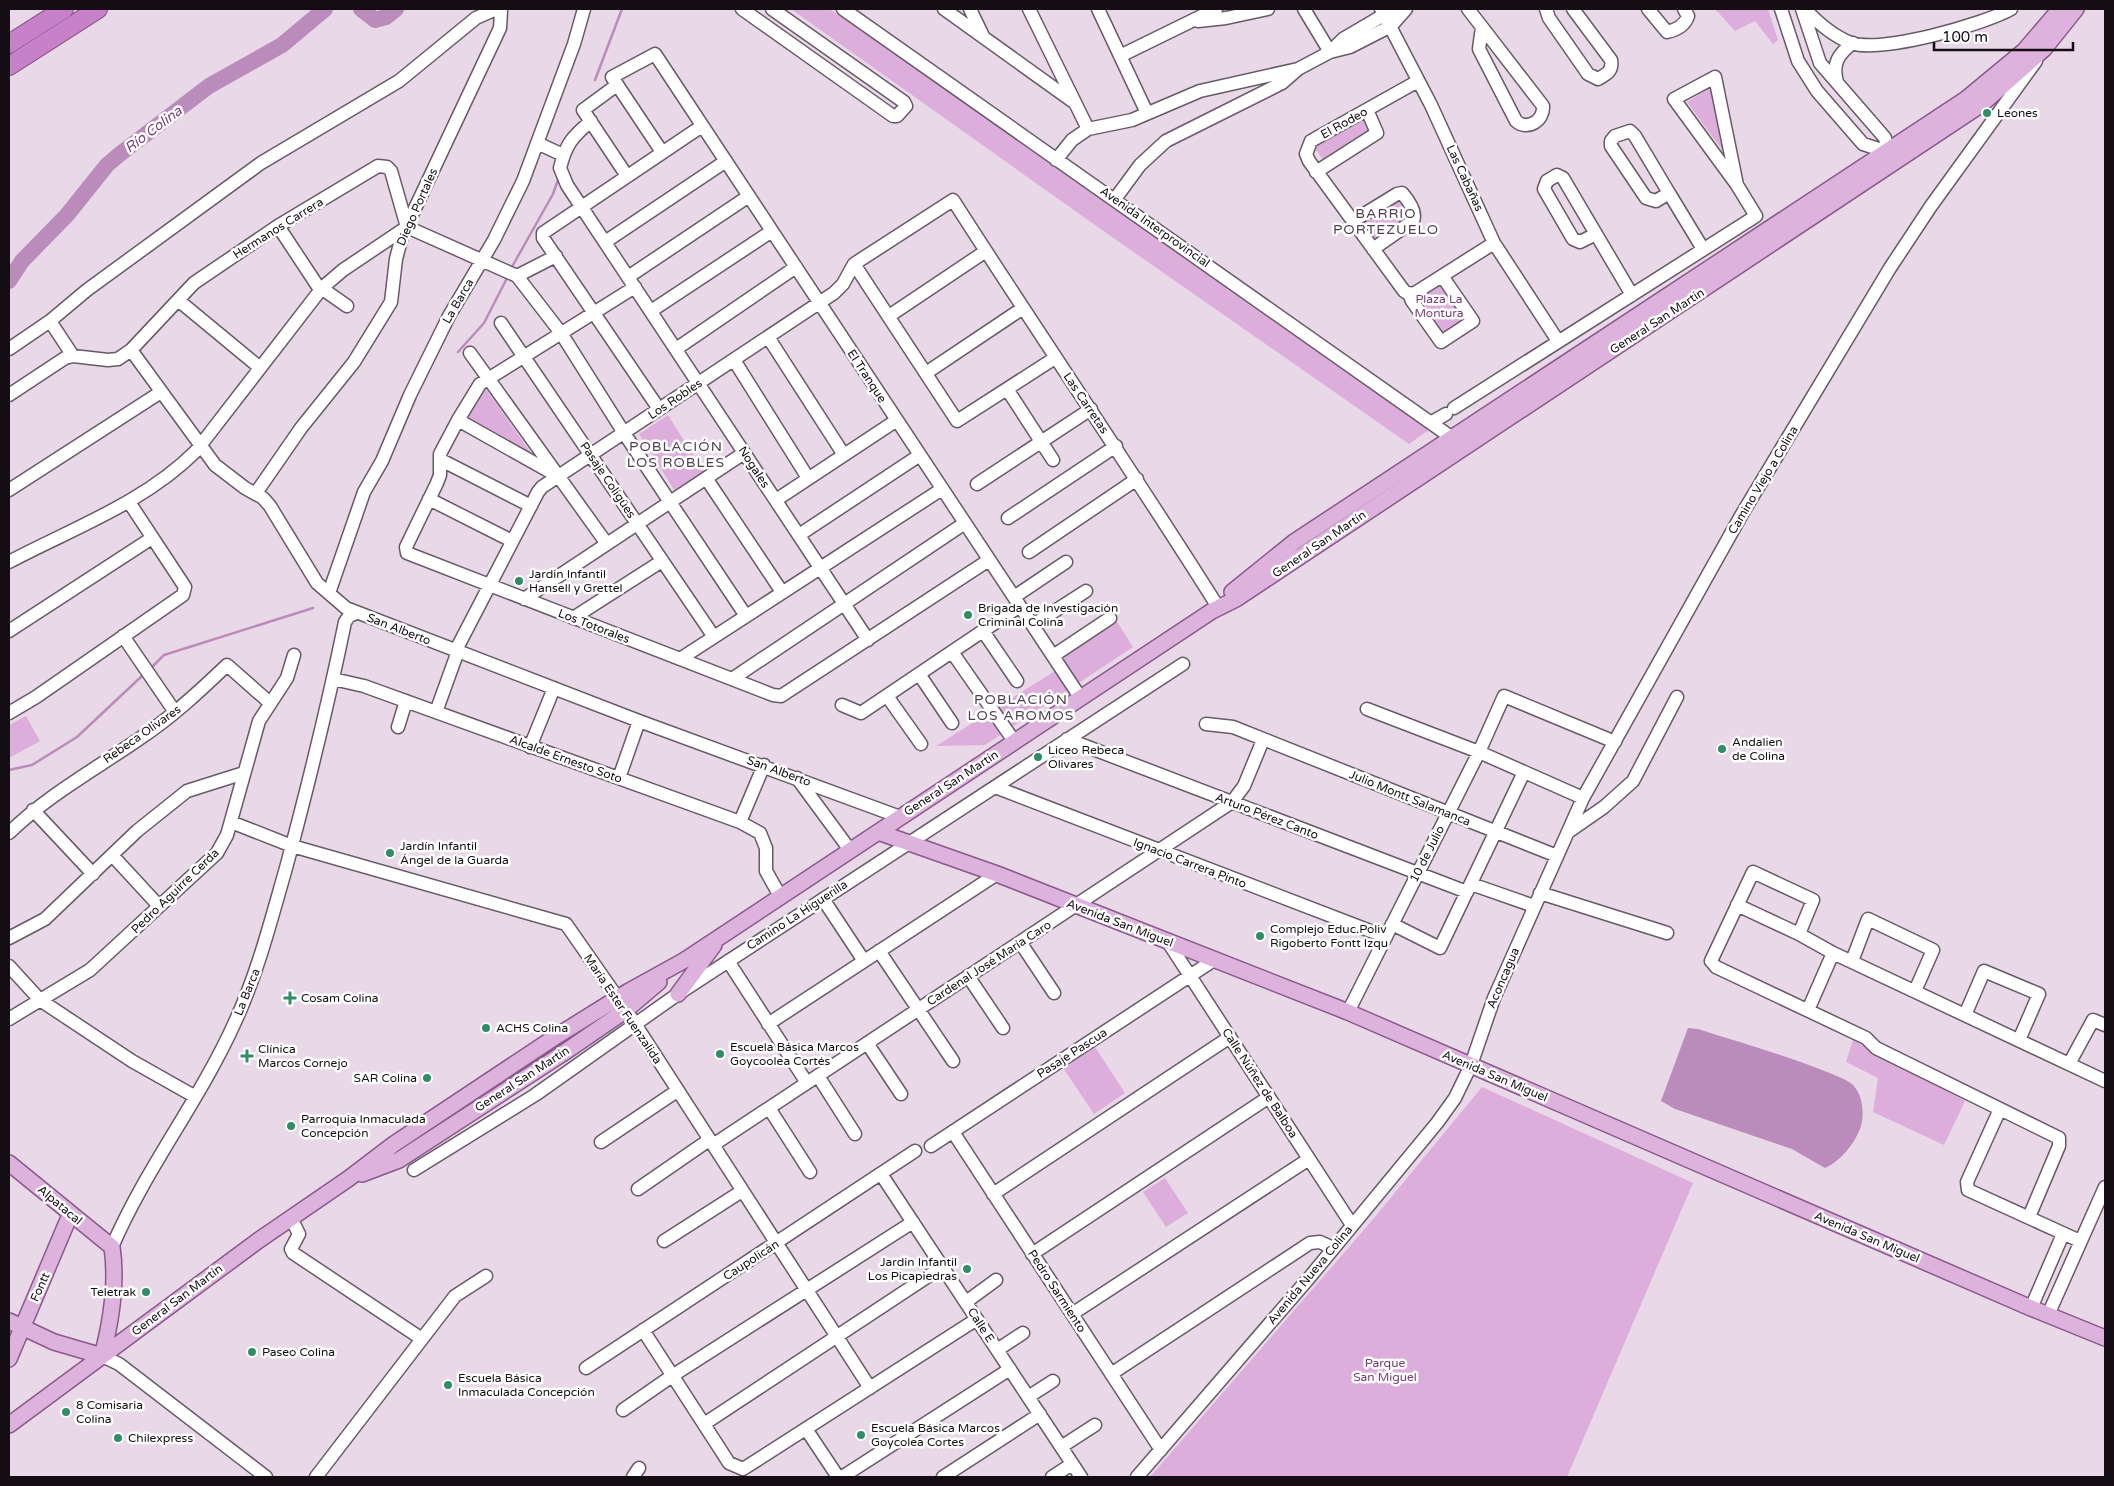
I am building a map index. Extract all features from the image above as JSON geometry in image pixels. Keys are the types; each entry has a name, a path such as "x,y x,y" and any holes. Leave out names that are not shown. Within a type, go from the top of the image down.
{"highway":[{"path":"9,44 64,9"},
{"path":"9,66 98,9"}],"main road":[{"name":"General San Martín","path":"9,1425 291,1218 348,1179 399,1160 436,1127 621,1004 722,934 1218,607 1236,599 1465,448 1892,156 2024,51 2060,9"},
{"name":"General San Martín","path":"1218,607 1232,592 1294,542 1451,437 1892,156 1982,104 2019,79 2076,9"},
{"name":"Avenida San Miguel","path":"878,832 997,874 1348,1012 2031,1308 2105,1338"},
{"path":"678,994 722,934"},
{"name":"Alpatacal","path":"9,1163 70,1215 112,1247"},
{"name":"Fontt","path":"9,1359 16,1325 70,1215"},
{"name":"La Barca","path":"102,1356 106,1340 114,1266 112,1247"},
{"path":"16,1325 54,1342 102,1356"}],"street":[{"name":"La Barca","path":"330,593 364,492 382,461 410,394 449,316 483,260 523,181 584,9"},
{"path":"742,9 893,116 897,116 906,106 904,102 772,9"},
{"name":"Avenida Interprovincial","path":"843,9 1432,422 1465,448"},
{"path":"944,9 1075,103"},
{"path":"970,9 984,37"},
{"path":"1029,9 1088,129"},
{"path":"1098,9 1147,113"},
{"path":"1120,56 1216,9"},
{"path":"1190,22 1226,18 1268,9"},
{"path":"1304,9 1330,52"},
{"path":"1115,199 1140,165 1166,141 1282,83 1298,69 1330,52 1350,47 1391,26 1406,9"},
{"path":"1468,9 1482,27 1543,106 1543,113 1540,119 1528,126 1521,125 1516,121 1479,49 1482,27"},
{"path":"1546,9 1549,18 1588,74 1598,79 1609,74 1612,67 1611,60 1573,9"},
{"path":"1648,9 1667,32 1674,31 1686,22 1688,16 1684,9"},
{"path":"1781,9 1798,61 1817,90 1863,144 1892,156"},
{"path":"1804,9 1820,62 1885,138 1892,156"},
{"path":"1804,9 1834,35 1853,43 1886,44 1979,24 2011,9"},
{"name":"Diego Portales","path":"50,321 87,290 261,163 399,81 476,18 494,10 501,12 500,28 407,227 398,251 391,302 354,362 301,428 256,493"},
{"path":"1330,52 1343,39 1386,10"},
{"name":"Las Cabañas","path":"1386,10 1391,26 1494,243 1558,341"},
{"name":"Camino Viejo a Colina","path":"1540,893 1583,798 1742,514 1848,336 1931,206 2019,79 2032,47 2046,27"},
{"path":"1837,82 1835,63 1842,51 1853,43"},
{"name":"El Tranque","path":"614,81 655,54 1080,698"},
{"path":"1041,78 1051,74 1057,66"},
{"path":"1056,160 1072,140 1088,129 1125,122 1200,91 1298,69"},
{"path":"1432,422 1756,216 1737,185 1674,99 1715,77 1737,185"},
{"path":"627,176 583,110 614,81 662,152"},
{"name":"El Rodeo","path":"1418,81 1311,141 1306,154 1316,172 1404,291 1409,294 1441,342 1473,321 1442,276"},
{"path":"1316,172 1377,133 1367,110"},
{"path":"537,143 563,155 573,136 591,121"},
{"path":"659,409 543,238 543,233 702,126"},
{"path":"1669,193 1656,200 1646,198 1611,146 1611,141 1615,136 1630,131 1635,136 1669,193 1703,250"},
{"name":"Nogales","path":"563,155 560,168 581,206 868,640"},
{"path":"605,242 726,161"},
{"name":"Hermanos Carrera","path":"132,350 194,283 278,226 378,166 383,165 391,171 407,227"},
{"path":"1596,234 1580,242 1573,239 1544,189 1548,181 1557,175 1563,178 1632,295"},
{"path":"1353,221 1396,194 1402,193 1414,212 1413,221 1373,249"},
{"path":"512,541 429,499 440,475 440,454 480,384 594,312 749,196"},
{"name":"Las Carretas","path":"953,200 1055,358 1116,446 1218,607"},
{"name":"Los Robles","path":"436,712 457,651 538,492 590,454 820,303 839,289 854,264 953,200"},
{"path":"278,226 317,285 347,306"},
{"path":"9,562 129,502 172,473 200,444 322,288 343,270 407,227 517,276 561,333 624,433 746,616"},
{"path":"651,312 772,231"},
{"path":"1409,294 1415,293 1494,243"},
{"path":"888,316 986,250"},
{"path":"517,276 556,256"},
{"path":"854,264 957,421 1055,358"},
{"path":"676,348 796,267"},
{"path":"178,300 259,367"},
{"path":"926,373 1023,308"},
{"path":"9,349 50,321 73,356"},
{"name":"Pasaje Coligües","path":"501,323 714,637"},
{"path":"768,337 844,455"},
{"path":"9,395 65,358 73,356 108,360 118,359 132,350"},
{"name":"San Alberto","path":"132,350 215,465 245,488 256,493 270,506 317,583 346,608 639,721 900,817"},
{"path":"470,353 607,544"},
{"path":"734,360 808,478"},
{"path":"1007,389 1053,460"},
{"path":"9,490 161,392"},
{"path":"977,484 1091,409"},
{"path":"458,420 558,477"},
{"path":"776,500 897,420"},
{"path":"1008,518 1116,446"},
{"path":"524,599 744,452"},
{"path":"799,535 920,455"},
{"path":"441,460 531,506"},
{"path":"706,478 782,592"},
{"path":"1029,552 1137,479"},
{"path":"680,659 942,488"},
{"name":"Los Totorales","path":"429,499 406,547 407,553 774,696 781,696 868,640"},
{"path":"9,713 43,692 180,598 185,592 185,587 129,502"},
{"path":"732,679 965,523"},
{"path":"9,631 152,538"},
{"path":"868,640 989,560"},
{"path":"573,618 662,561"},
{"path":"842,704 861,713 983,631 1066,562"},
{"path":"1033,625 1086,591"},
{"name":"La Barca","path":"112,1247 123,1221 225,1045 246,998 265,945 308,789 345,622 349,616 356,613"},
{"path":"1053,656 1110,618"},
{"path":"983,631 1017,680"},
{"path":"123,636 175,712"},
{"path":"952,652 1014,742"},
{"name":"Pedro Aguirre Cerda","path":"9,1019 90,970 217,853 225,840 231,822 259,721 287,678 294,655"},
{"name":"Camino La Higuerilla","path":"414,1170 535,1094 678,994 1183,664"},
{"name":"Rebeca Olivares","path":"9,833 33,810 85,773 140,738 175,712 227,665 270,703"},
{"path":"919,674 952,723"},
{"name":"Alcalde Ernesto Soto","path":"333,679 364,686 740,822 760,833 766,848 766,871 780,896"},
{"path":"530,747 554,688"},
{"path":"887,696 920,744"},
{"name":"10 de Julio","path":"1348,1012 1480,752 1504,696 1615,742"},
{"path":"1568,832 1604,807 1633,781 1677,697"},
{"path":"398,727 406,701"},
{"path":"1367,709 1480,752 1583,798"},
{"path":"618,778 639,721"},
{"name":"Julio Montt Salamanca","path":"1206,724 1233,727 1557,856"},
{"name":"Arturo Pérez Canto","path":"1067,739 1417,874 1534,906"},
{"name":"Cardenal José María Caro","path":"638,1189 769,1108 1232,802 1244,786 1263,740"},
{"path":"740,822 764,766"},
{"path":"1392,924 1440,948 1524,772"},
{"path":"9,938 46,919 163,808 187,791 244,773"},
{"path":"797,778 850,850"},
{"name":"Ignacio Carrera Pinto","path":"995,787 1386,937"},
{"path":"33,810 93,874"},
{"name":"María Ester Fuenzalida","path":"231,822 292,846 566,924 621,1004 870,1388"},
{"path":"112,855 159,906"},
{"path":"1799,934 1813,900 1753,872 1711,961 1716,967 1866,1038 1876,1048 2059,1138 2060,1146 2029,1217"},
{"path":"768,1024 997,874"},
{"path":"1540,893 1667,933"},
{"name":"Aconcagua","path":"1471,1065 1494,998 1540,893"},
{"path":"823,898 864,961"},
{"path":"1737,905 1799,934 1833,953 2105,1082"},
{"path":"1852,961 1868,919 1901,934 1933,950 1915,991"},
{"path":"1020,942 1054,993"},
{"name":"Calle Núñez de Balboa","path":"1168,942 1352,1225"},
{"path":"880,951 953,1061"},
{"path":"1808,1010 1833,953"},
{"name":"Pasaje Pascua","path":"931,1146 1214,960"},
{"path":"728,961 807,1083"},
{"path":"9,966 40,1000 132,1060 194,1096"},
{"path":"1965,1015 1984,971 2039,994 2019,1040"},
{"path":"968,976 1003,1028"},
{"path":"2069,1064 2093,1020 2105,1025"},
{"path":"994,1194 1230,1037"},
{"path":"867,1043 901,1094"},
{"name":"Avenida Nueva Colina","path":"1137,1477 1437,1123 1455,1098 1471,1065"},
{"path":"818,1076 855,1134"},
{"path":"601,1142 677,1090"},
{"path":"1032,1254 1269,1097"},
{"path":"769,1108 810,1172"},
{"path":"2000,1109 1967,1182 1968,1190 2080,1241"},
{"path":"436,1127 449,1148"},
{"name":"Pedro Sarmiento","path":"952,1132 1161,1450"},
{"name":"Caupolicán","path":"586,1368 915,1152"},
{"path":"1072,1314 1309,1158"},
{"name":"Calle E","path":"881,1174 1081,1477"},
{"path":"2048,1315 2105,1187"},
{"path":"664,1241 742,1191"},
{"path":"291,1218 299,1234 291,1249 293,1253 422,1339"},
{"path":"623,1410 672,1376 913,1222"},
{"path":"2031,1308 2062,1234"},
{"path":"1111,1374 1310,1243 1320,1242 1333,1248"},
{"path":"704,1424 942,1266"},
{"path":"316,1477 456,1296 486,1276"},
{"path":"966,1302 996,1280"},
{"path":"643,1330 729,1463 739,1469 747,1467 977,1319"},
{"path":"997,1350 1023,1333"},
{"path":"102,1356 119,1364 266,1477"},
{"path":"842,1477 1010,1369"},
{"path":"1028,1397 1053,1381"},
{"path":"943,1477 1040,1414"},
{"path":"1061,1447 1095,1424"},
{"path":"806,1429 838,1477"},
{"path":"1052,1477 1072,1464"}],"green space":[{"path":"791,9 830,9 1430,429 1409,444 1102,230"},
{"path":"1715,9 1768,9 1778,40 1773,44 1755,21 1735,31"},
{"path":"1714,85 1729,159 1687,102"},
{"path":"1365,119 1372,131 1324,161 1314,147"},
{"path":"1400,199 1411,218 1376,241 1363,223"},
{"name":"Plaza La Montura","path":"1443,283 1467,319 1443,336 1416,301"},
{"path":"483,385 532,454 464,418"},
{"path":"668,415 705,474 676,493 639,434"},
{"path":"1116,620 1133,647 985,745 936,746 1063,666 1061,659"},
{"path":"26,716 40,741 9,758 9,725"},
{"path":"1853,1040 1965,1101 1944,1145 1873,1112 1878,1078 1846,1062"},
{"path":"1091,1041 1125,1093 1094,1114 1059,1062"},
{"name":"Parque San Miguel","path":"1482,1087 1693,1183 1567,1477 1150,1477 1375,1217"},
{"path":"1165,1178 1188,1213 1166,1227 1143,1192"}],"shaded area":[{"path":"1688,1028 1698,1029 1776,1053 1842,1078 1853,1085 1859,1094 1863,1112 1862,1124 1851,1146 1842,1157 1825,1168 1792,1149 1675,1109 1661,1101"}],"waterway":[{"name":"Río Colina","path":"9,281 22,261 67,215 107,165 209,86 282,45 325,9"},
{"name":"Río Colina","path":"361,9 375,20 386,17 396,9"},
{"path":"595,80 622,9"},
{"path":"513,265 553,194 558,180"},
{"path":"458,352 484,323 506,280"},
{"path":"151,668 164,655 313,608"},
{"path":"9,770 32,765 77,737 143,675"}],"place":[{"name":"Leones","path":"1987,113"},
{"name":"Jardin Infantil Hansell y Grettel","path":"519,581"},
{"name":"Brigada de Investigación Criminal Colina","path":"968,615"},
{"name":"Andalien de Colina","path":"1722,749"},
{"name":"Liceo Rebeca Olivares","path":"1038,757"},
{"name":"Jardín Infantil Ángel de la Guarda","path":"390,853"},
{"name":"Complejo Educ.Poliv Rigoberto Fontt Izqu","path":"1260,936"},
{"name":"Cosam Colina","path":"290,998"},
{"name":"ACHS Colina","path":"486,1028"},
{"name":"Escuela Básica Marcos Goycoolea Cortés","path":"720,1054"},
{"name":"Clínica Marcos Cornejo","path":"247,1056"},
{"name":"SAR Colina","path":"427,1078"},
{"name":"Parroquia Inmaculada Concepción","path":"291,1126"},
{"name":"Jardin Infantil Los Picapiedras","path":"967,1269"},
{"name":"Teletrak","path":"146,1292"},
{"name":"Paseo Colina","path":"252,1352"},
{"name":"Escuela Básica Inmaculada Concepción","path":"448,1385"},
{"name":"8 Comisaria Colina","path":"66,1412"},
{"name":"Escuela Básica Marcos Goycolea Cortes","path":"861,1435"},
{"name":"Chilexpress","path":"118,1438"}],"district":[{"name":"BARRIO PORTEZUELO","path":"1386,222"},
{"name":"POBLACIÓN LOS ROBLES","path":"676,454"},
{"name":"POBLACIÓN LOS AROMOS","path":"1021,708"}]}
